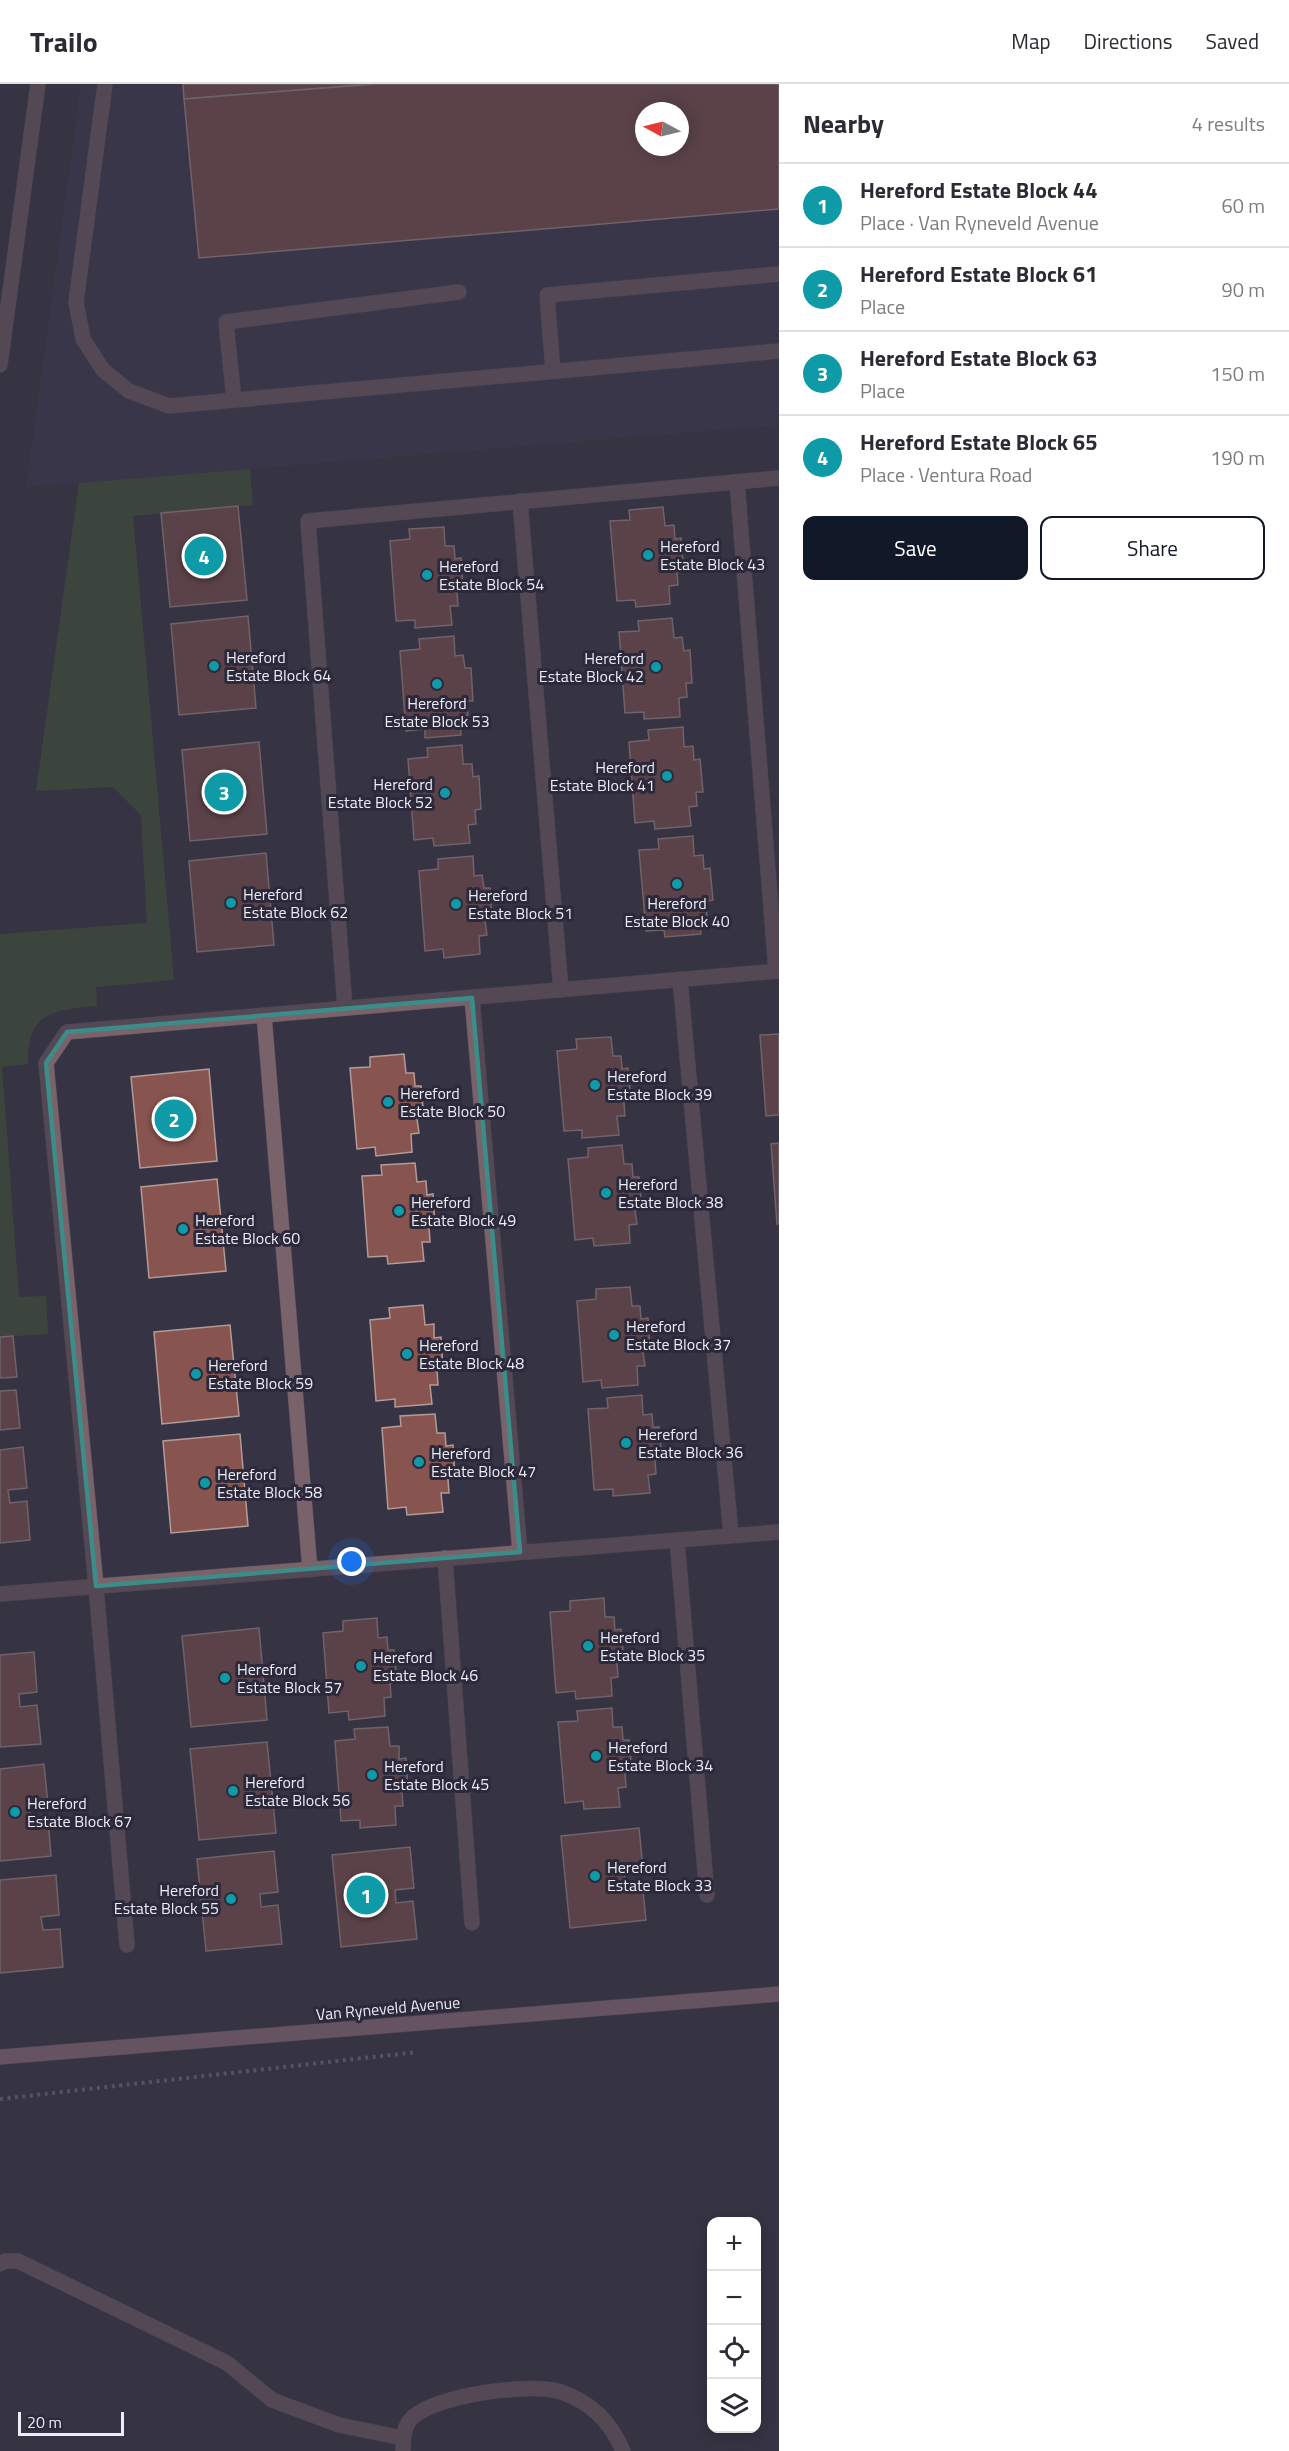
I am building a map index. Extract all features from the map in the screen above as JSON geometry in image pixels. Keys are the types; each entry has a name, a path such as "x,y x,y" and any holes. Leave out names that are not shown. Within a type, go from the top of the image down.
{"main road":[{"name":"Van Ryneveld Avenue","path":"0,2057 779,1994"}],"street":[{"path":"0,365 38,84"},
{"path":"105,84 76,302 83,339 103,370 129,391 169,406 779,351"},
{"path":"553,371 547,295 779,274"},
{"path":"234,400 226,322 459,292"},
{"path":"345,1008 308,521 779,478"},
{"path":"127,1945 96,1586 46,1063 67,1032 778,971 736,482"},
{"path":"520,501 561,990"},
{"path":"680,980 731,1535"},
{"path":"472,998 520,1552"},
{"path":"264,1015 310,1570"},
{"path":"0,1594 779,1532"},
{"path":"677,1540 707,1895"},
{"path":"445,1558 472,1923"},
{"path":"0,2264 5,2261 18,2261 227,2363 273,2400 339,2425 403,2445 405,2429 411,2419 434,2405 484,2393 541,2388 560,2391 596,2411 608,2423 623,2451"}],"path":[{"path":"0,2099 425,2051"}],"highlighted area":[{"path":"472,998 520,1552 96,1586 46,1063 67,1032"}],"shaded area":[{"path":"81,84 779,84 779,425 26,487"}],"green space":[{"path":"250,469 253,505 133,516 174,980 96,987 97,1006 68,1009 46,1017 32,1034 28,1064 2,1067 19,1297 46,1296 48,1334 0,1337 0,934 147,923 141,815 113,787 36,791 79,483"}],"building":[{"path":"183,84 375,84 184,99"},
{"path":"375,84 779,84 779,209 199,258 184,99"},
{"path":"238,506 247,600 170,607 161,513"},
{"name":"Hereford Estate Block 43","path":"663,507 665,526 674,525 675,539 681,538 684,572 677,572 678,585 669,586 670,604 636,607 635,600 617,601 610,521 630,520 629,510"},
{"name":"Hereford Estate Block 54","path":"444,527 445,546 454,546 455,559 461,558 463,591 457,592 458,606 450,606 452,625 415,628 415,620 396,621 390,541 410,539 409,529"},
{"name":"Hereford Estate Block 64","path":"248,616 256,708 179,715 171,624"},
{"name":"Hereford Estate Block 42","path":"672,618 674,638 682,637 684,651 690,650 692,683 686,683 687,697 679,698 680,717 644,719 644,712 625,713 619,632 639,631 638,621"},
{"name":"Hereford Estate Block 53","path":"454,636 455,656 463,655 465,668 471,668 473,701 467,701 468,715 460,716 461,735 425,738 425,729 406,731 400,651 420,649 419,639"},
{"name":"Hereford Estate Block 41","path":"683,727 684,747 693,746 694,760 700,759 703,792 696,792 697,806 689,807 691,826 655,829 654,821 635,823 629,742 649,740 648,730"},
{"path":"259,742 267,834 190,841 182,750"},
{"name":"Hereford Estate Block 52","path":"462,745 463,764 472,764 473,777 479,776 481,809 475,810 476,824 468,825 470,843 434,846 433,838 414,840 408,759 428,757 427,748"},
{"name":"Hereford Estate Block 40","path":"693,836 694,856 703,855 704,869 710,868 713,900 706,901 707,915 699,916 701,934 665,937 664,930 646,931 639,850 659,849 658,839"},
{"name":"Hereford Estate Block 62","path":"266,853 274,945 197,952 189,861"},
{"name":"Hereford Estate Block 51","path":"473,856 474,876 482,875 484,888 490,888 492,920 485,921 487,935 479,936 480,954 444,958 443,949 425,951 419,871 438,869 438,859"},
{"path":"779,1034 779,1115 766,1116 760,1035"},
{"name":"Hereford Estate Block 39","path":"611,1037 613,1056 621,1056 622,1069 628,1068 631,1101 624,1102 625,1116 617,1116 619,1135 582,1138 582,1130 564,1131 557,1051 577,1049 576,1039"},
{"name":"Hereford Estate Block 50","path":"404,1054 406,1073 414,1073 415,1086 421,1086 424,1118 417,1119 419,1133 411,1134 412,1152 376,1156 375,1147 357,1149 350,1068 370,1067 370,1057"},
{"path":"209,1069 217,1161 140,1168 131,1077"},
{"path":"779,1143 779,1224 777,1224 771,1144"},
{"name":"Hereford Estate Block 38","path":"622,1145 624,1164 632,1164 633,1177 639,1177 642,1209 635,1210 637,1224 629,1225 630,1243 594,1246 593,1238 575,1240 568,1159 588,1157 588,1148"},
{"name":"Hereford Estate Block 49","path":"415,1163 417,1182 426,1181 427,1195 433,1194 435,1227 429,1227 430,1242 422,1242 424,1261 388,1264 387,1256 368,1257 362,1176 382,1175 381,1165"},
{"name":"Hereford Estate Block 60","path":"217,1179 226,1271 149,1278 141,1187"},
{"name":"Hereford Estate Block 37","path":"630,1287 632,1306 640,1306 641,1319 648,1318 650,1351 643,1352 645,1366 637,1366 638,1385 602,1388 601,1380 583,1382 577,1301 596,1299 596,1289"},
{"name":"Hereford Estate Block 48","path":"423,1305 425,1325 434,1324 434,1338 441,1337 443,1370 437,1370 438,1385 430,1385 432,1404 395,1407 395,1399 376,1401 370,1320 390,1318 389,1308"},
{"name":"Hereford Estate Block 59","path":"230,1325 239,1416 162,1424 154,1332"},
{"path":"13,1336 17,1377 0,1378 0,1337"},
{"path":"16,1390 20,1428 0,1430 0,1391"},
{"name":"Hereford Estate Block 36","path":"642,1395 643,1415 652,1414 653,1427 659,1427 662,1459 655,1460 656,1474 648,1475 650,1493 613,1496 613,1489 594,1490 588,1409 608,1408 607,1398"},
{"name":"Hereford Estate Block 47","path":"435,1414 437,1433 445,1433 446,1446 453,1445 455,1478 448,1479 449,1493 441,1493 443,1512 407,1515 406,1507 388,1509 382,1428 401,1426 400,1416"},
{"name":"Hereford Estate Block 58","path":"240,1434 248,1526 171,1533 163,1441"},
{"path":"23,1447 27,1488 8,1490 10,1503 27,1501 30,1540 0,1543 0,1450"},
{"name":"Hereford Estate Block 35","path":"604,1598 605,1617 614,1617 615,1630 621,1629 624,1662 617,1663 618,1677 611,1678 612,1696 576,1699 575,1691 556,1693 550,1612 570,1611 570,1601"},
{"name":"Hereford Estate Block 46","path":"377,1618 378,1638 387,1637 388,1650 394,1650 397,1682 390,1683 391,1697 384,1698 385,1716 349,1720 348,1711 329,1713 323,1633 343,1631 343,1621"},
{"name":"Hereford Estate Block 57","path":"259,1628 267,1720 191,1727 182,1636"},
{"path":"34,1652 37,1692 19,1694 20,1707 37,1705 41,1744 0,1747 0,1655"},
{"name":"Hereford Estate Block 34","path":"612,1708 613,1727 622,1727 623,1740 629,1740 632,1773 625,1773 626,1787 618,1788 620,1807 584,1809 583,1801 565,1803 558,1722 578,1721 577,1711"},
{"name":"Hereford Estate Block 45","path":"388,1727 390,1746 399,1746 399,1759 406,1758 408,1791 402,1792 403,1806 395,1806 396,1825 360,1828 360,1820 341,1821 335,1741 355,1739 354,1729"},
{"name":"Hereford Estate Block 56","path":"267,1742 276,1833 199,1840 190,1749"},
{"name":"Hereford Estate Block 67","path":"44,1764 48,1805 29,1807 31,1819 48,1818 51,1856 0,1861 0,1769"},
{"name":"Hereford Estate Block 33","path":"639,1828 643,1869 624,1871 626,1884 642,1882 646,1920 570,1928 561,1836"},
{"path":"410,1847 414,1888 395,1890 396,1903 413,1901 417,1939 341,1947 332,1855"},
{"name":"Hereford Estate Block 55","path":"274,1851 278,1892 260,1894 261,1907 278,1905 282,1944 206,1951 197,1859"},
{"path":"56,1875 59,1915 41,1917 43,1930 60,1929 63,1967 0,1973 0,1880"}],"place":[{"name":"Hereford Estate Block 43","path":"648,555"},
{"name":"Hereford Estate Block 65","path":"204,556"},
{"name":"Hereford Estate Block 54","path":"427,575"},
{"name":"Hereford Estate Block 64","path":"214,666"},
{"name":"Hereford Estate Block 42","path":"656,667"},
{"name":"Hereford Estate Block 53","path":"437,684"},
{"name":"Hereford Estate Block 41","path":"667,776"},
{"name":"Hereford Estate Block 63","path":"224,792"},
{"name":"Hereford Estate Block 52","path":"445,793"},
{"name":"Hereford Estate Block 40","path":"677,884"},
{"name":"Hereford Estate Block 62","path":"231,903"},
{"name":"Hereford Estate Block 51","path":"456,904"},
{"name":"Hereford Estate Block 39","path":"595,1085"},
{"name":"Hereford Estate Block 50","path":"388,1102"},
{"name":"Hereford Estate Block 61","path":"174,1119"},
{"name":"Hereford Estate Block 38","path":"606,1193"},
{"name":"Hereford Estate Block 49","path":"399,1211"},
{"name":"Hereford Estate Block 60","path":"183,1229"},
{"name":"Hereford Estate Block 37","path":"614,1335"},
{"name":"Hereford Estate Block 48","path":"407,1354"},
{"name":"Hereford Estate Block 59","path":"196,1374"},
{"name":"Hereford Estate Block 36","path":"626,1443"},
{"name":"Hereford Estate Block 47","path":"419,1462"},
{"name":"Hereford Estate Block 58","path":"205,1483"},
{"name":"Hereford Estate Block 35","path":"588,1646"},
{"name":"Hereford Estate Block 46","path":"361,1666"},
{"name":"Hereford Estate Block 57","path":"225,1678"},
{"name":"Hereford Estate Block 34","path":"596,1756"},
{"name":"Hereford Estate Block 45","path":"372,1775"},
{"name":"Hereford Estate Block 56","path":"233,1791"},
{"name":"Hereford Estate Block 67","path":"15,1812"},
{"name":"Hereford Estate Block 33","path":"595,1876"},
{"name":"Hereford Estate Block 44","path":"366,1895"},
{"name":"Hereford Estate Block 55","path":"231,1899"}]}
